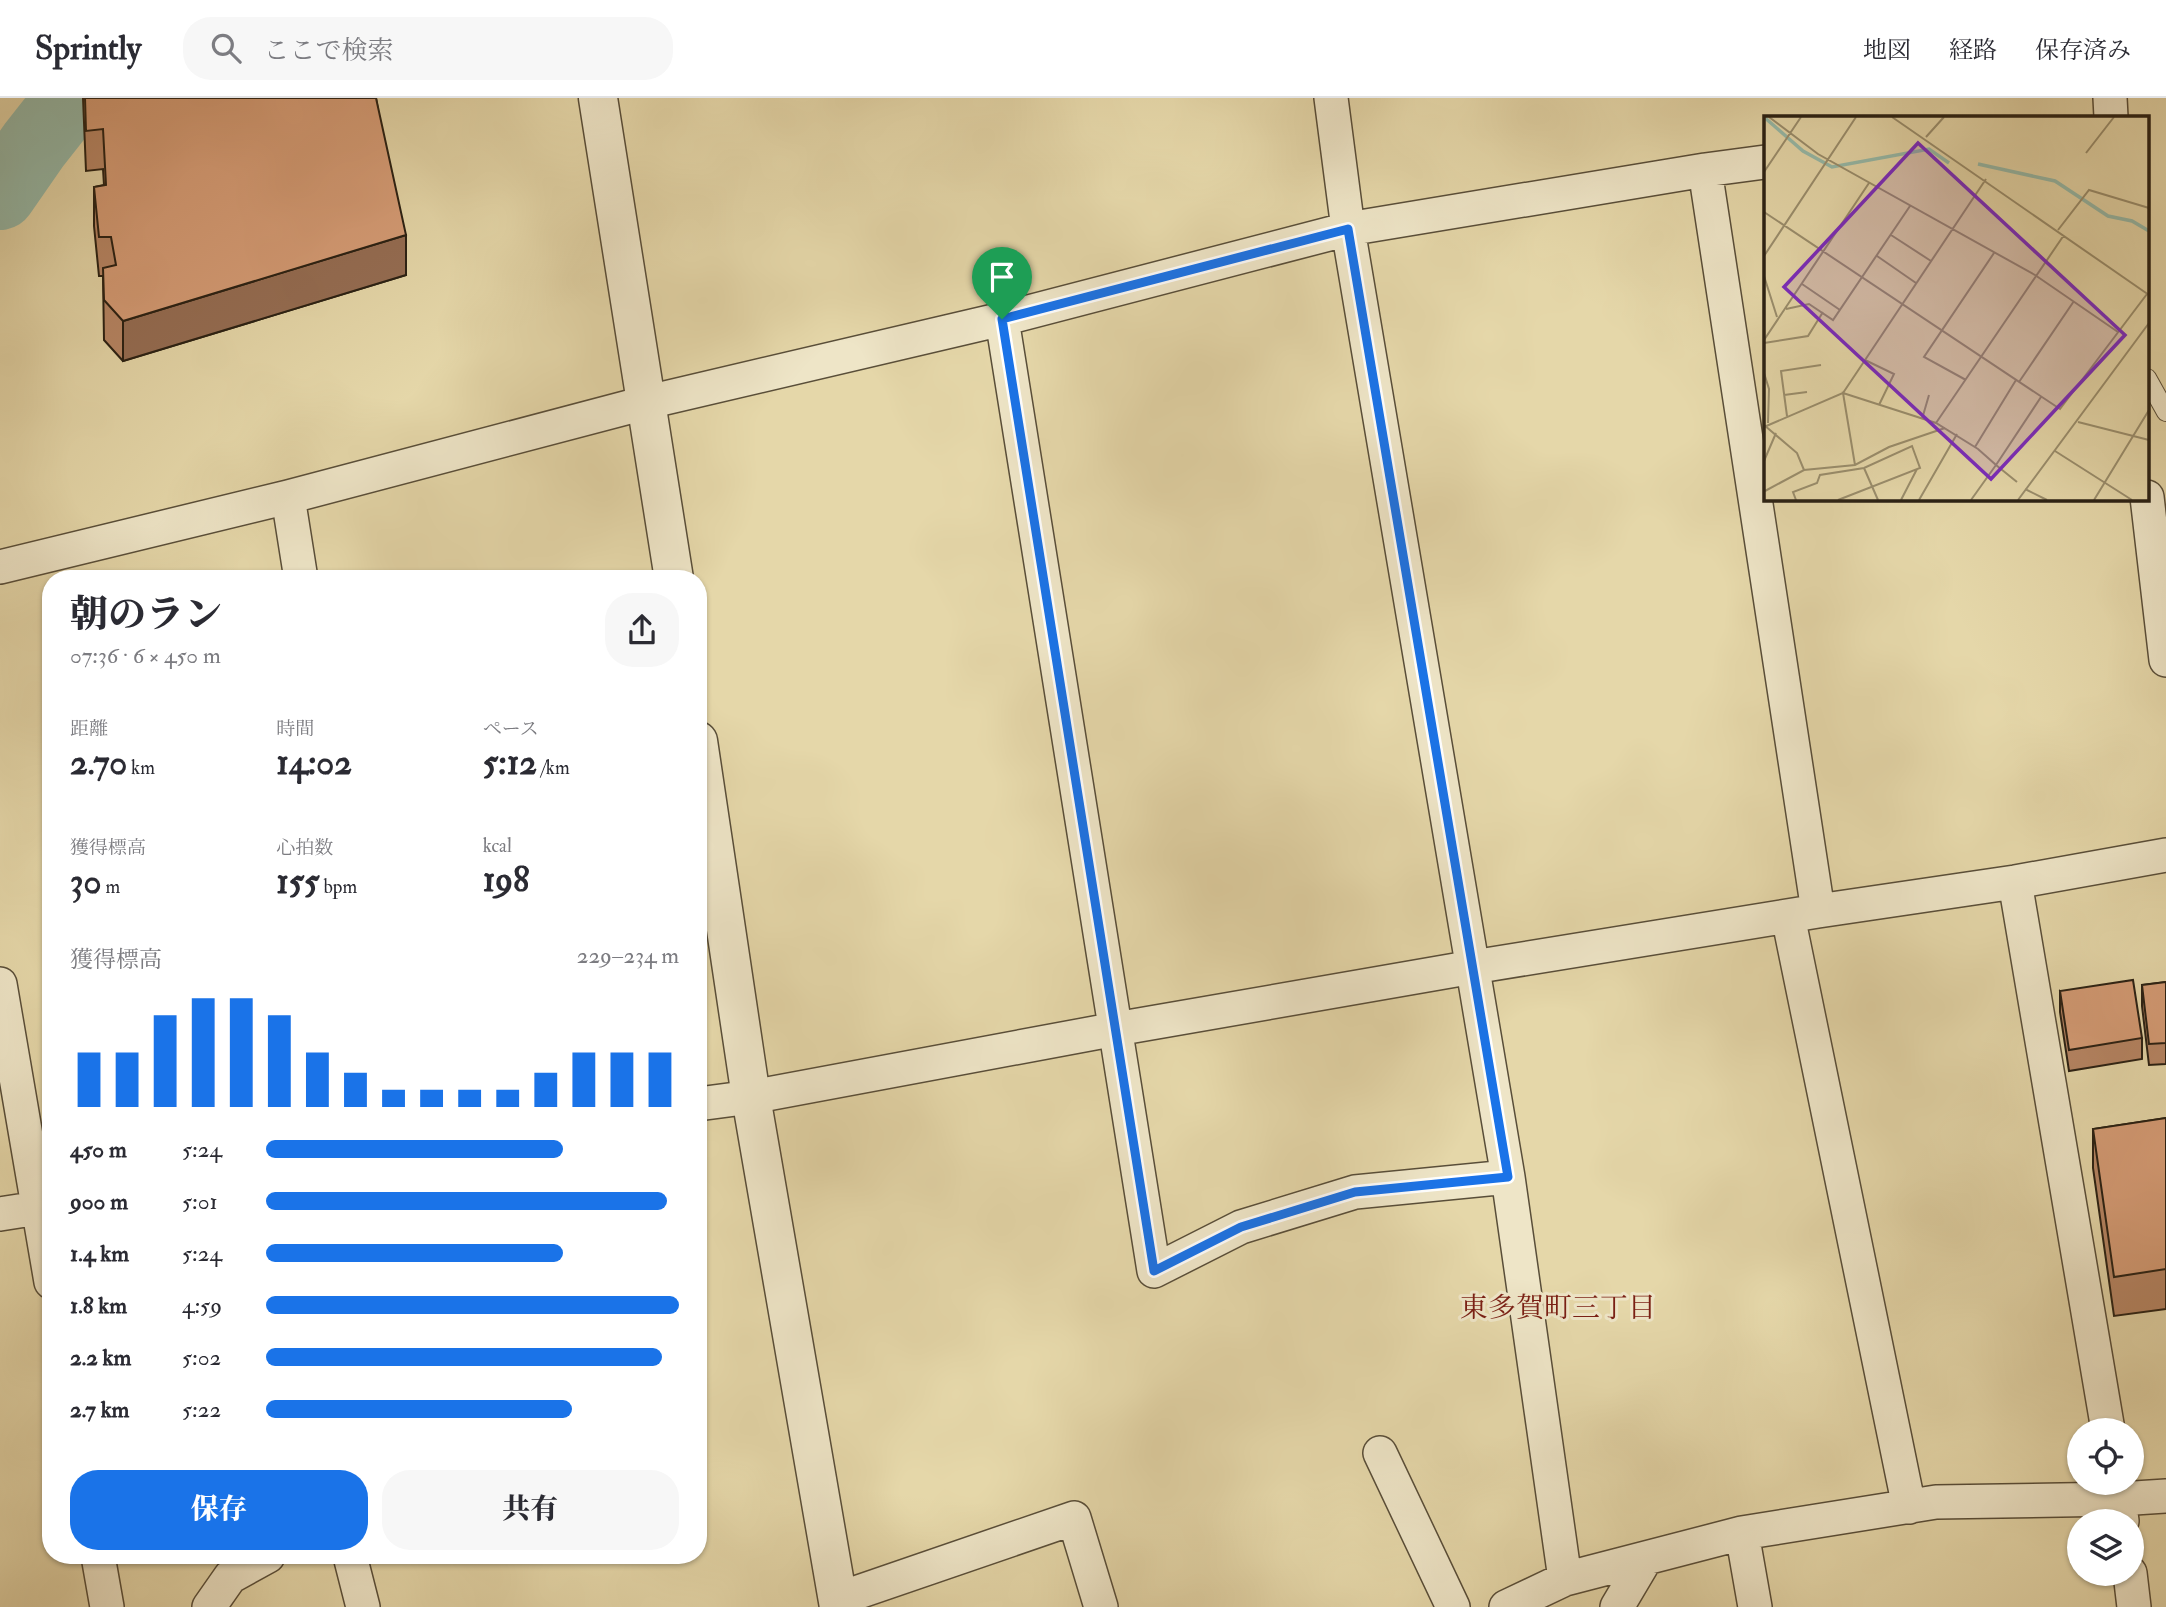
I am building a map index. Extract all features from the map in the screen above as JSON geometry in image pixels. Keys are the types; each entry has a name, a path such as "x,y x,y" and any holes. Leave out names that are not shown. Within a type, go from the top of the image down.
{"street":[{"path":"598,98 673,570"},
{"path":"1331,98 1348,229 1508,1177 1565,1579"},
{"path":"2110,98 2110,116"},
{"path":"0,567 288,497 648,402 1002,319 1348,229 1764,162"},
{"path":"1705,170 1803,913 1909,1507"},
{"path":"1002,319 1154,1271 1241,1227 1355,1192 1508,1177"},
{"path":"288,497 300,570"},
{"path":"2147,500 2166,660"},
{"path":"707,1103 1473,967 1803,913 2015,882 2166,855"},
{"path":"707,856 710,895 751,1097 839,1603 1074,1518 1101,1607"},
{"path":"2015,882 2106,1418"},
{"path":"0,984 42,1197"},
{"path":"0,1214 42,1207"},
{"path":"1380,1453 1453,1607"},
{"path":"1506,1607 1565,1579 1742,1534 1936,1502 2120,1501 2166,1496"},
{"path":"1742,1534 1755,1607"},
{"path":"1617,1607 1646,1558"},
{"path":"99,1564 107,1607"},
{"path":"209,1607 230,1577 254,1564"},
{"path":"352,1564 363,1607"},
{"path":"2132,1586 2134,1607"}],"lane":[{"path":"2148,380 2166,412"}],"building":[{"path":"85,98 376,98 406,235 123,321 104,300 103,268 116,265 111,237 99,237 94,187 106,185 103,129 86,131"},
{"path":"2133,980 2142,1038 2069,1050 2060,991"},
{"path":"2166,982 2166,1043 2149,1044 2142,985"},
{"path":"2166,1118 2166,1269 2114,1277 2093,1129"}],"waterway":[{"path":"0,194 71,98"}],"district":[{"name":"東多賀町三丁目","path":"1558,1307"}],"route":[{"path":"1348,229 1508,1177 1355,1192 1241,1227 1154,1271 1002,319 1348,229"}]}
